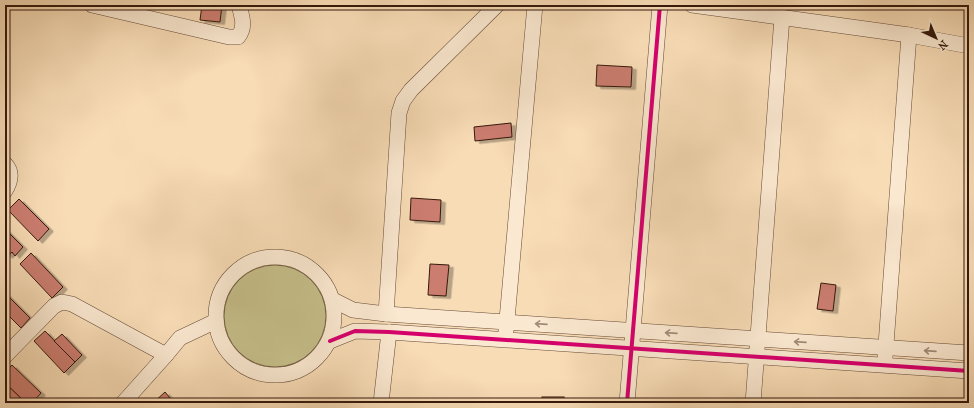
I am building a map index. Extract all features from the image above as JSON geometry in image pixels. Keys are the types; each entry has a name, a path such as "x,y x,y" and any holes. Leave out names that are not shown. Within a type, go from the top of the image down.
{"street":[{"path":"92,5 229,37 238,37 244,25 240,5"},
{"path":"386,314 399,113 403,101 412,90 497,5"},
{"path":"505,340 535,5"},
{"path":"627,403 660,5"},
{"path":"692,5 909,35 969,46"},
{"path":"753,403 782,17"},
{"path":"885,365 909,35"},
{"path":"5,164 11,172 5,191"},
{"path":"270,256 291,258 310,266 325,281 334,300 335,321 330,341 318,358 300,370 280,376 259,374 240,365 226,350 217,331 215,310 221,290 233,273 250,261 270,256"},
{"path":"334,300 353,310 386,314 969,353"},
{"path":"5,356 54,306 62,302 72,304 166,355"},
{"path":"123,403 180,338 216,321"},
{"path":"330,341 355,331 389,332 969,371"},
{"path":"381,403 389,332"}],"shaded area":[{"path":"275,265 294,269 311,280 322,297 326,316 322,335 311,352 294,363 275,367 256,363 239,352 228,335 224,316 228,297 239,280 256,269"}],"building":[{"path":"202,5 222,5 220,22 200,20"},
{"path":"597,65 632,67 631,87 596,86"},
{"path":"511,123 512,137 475,141 474,127"},
{"path":"411,198 441,200 440,222 410,220"},
{"path":"19,199 49,229 38,241 8,210"},
{"path":"5,229 23,247 15,256 12,252 8,256 5,253"},
{"path":"31,253 63,287 52,298 20,264"},
{"path":"430,264 449,265 446,296 428,295"},
{"path":"821,283 836,285 833,311 817,309"},
{"path":"5,293 30,318 21,328 5,312"},
{"path":"45,331 75,362 64,373 34,341"},
{"path":"62,334 82,355 75,362 54,341"},
{"path":"12,365 41,393 32,403 26,403 5,383 5,372"},
{"path":"5,383 26,403 5,402"},
{"path":"165,392 174,403 153,403"},
{"path":"542,397 564,397 564,403 542,403"}],"cycle path":[{"path":"627,403 660,5"},
{"path":"330,341 355,331 389,332 969,371"}]}
